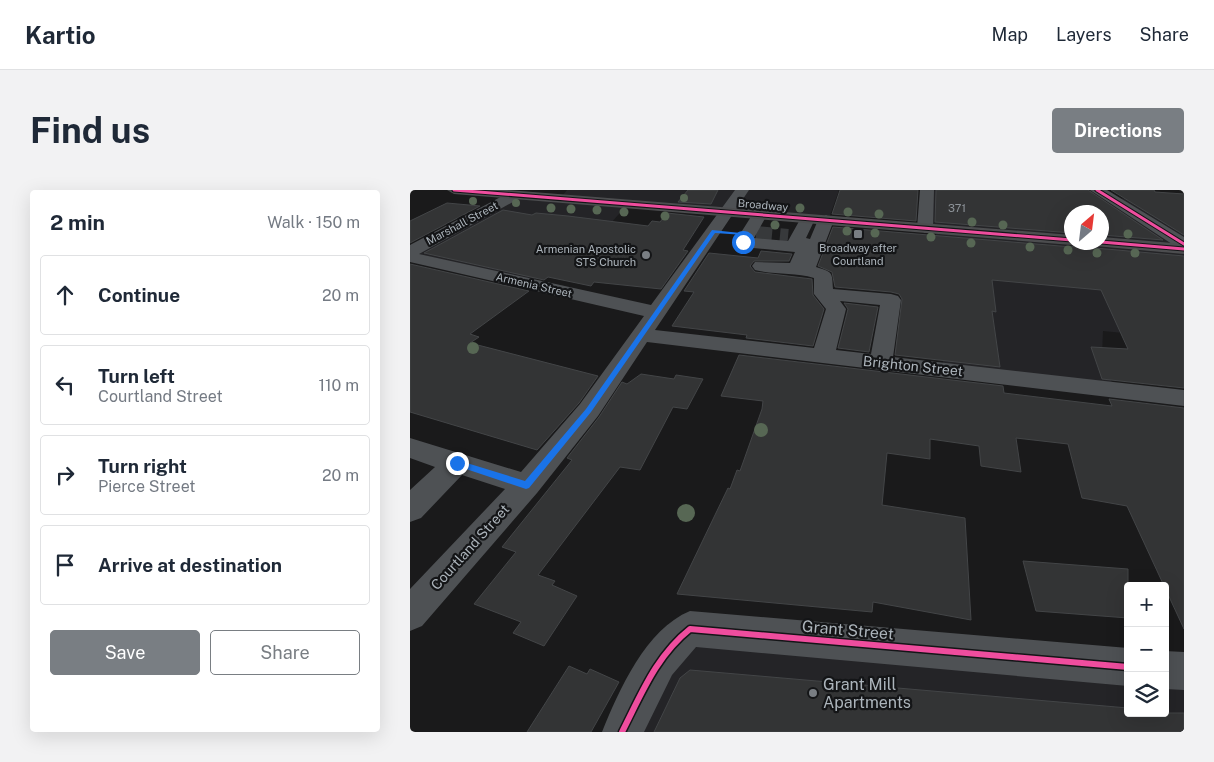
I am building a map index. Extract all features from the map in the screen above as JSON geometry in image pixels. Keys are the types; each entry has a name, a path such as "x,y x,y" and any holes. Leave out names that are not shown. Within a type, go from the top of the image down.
{"main road":[{"name":"Broadway","path":"454,190 1064,239"},
{"path":"1109,243 1184,249"}],"street":[{"name":"Courtland Street","path":"410,614 526,485 589,410 742,190"},
{"path":"924,228 927,190"},
{"path":"1097,190 1184,244"},
{"name":"Marshall Street","path":"410,252 515,195"},
{"path":"759,215 752,234 743,242 794,247 826,220"},
{"path":"760,266 796,269 806,219"},
{"path":"714,231 752,234"},
{"path":"803,238 806,270 823,275 824,294 836,310 823,356"},
{"name":"Armenia Street","path":"410,257 650,324"},
{"path":"824,294 891,300 881,363"},
{"name":"Brighton Street","path":"650,324 823,356 1184,398"},
{"path":"410,448 526,485"},
{"path":"410,509 457,463"},
{"name":"Grant Street","path":"622,732 665,652 676,638 690,629 1124,667"},
{"path":"1169,670 1184,671"}],"shaded area":[{"path":"567,190 839,190 828,221 626,206 611,223 558,259 532,281 410,252 510,198 560,199"},
{"path":"927,190 1096,190 1114,199 1149,197 1184,207 1184,339 1103,331 1102,356 1114,388 943,365 936,233 926,229"},
{"path":"671,644 1124,679 1124,717 1169,717 1169,683 1184,685 1184,732 625,732"}],"building":[{"path":"688,190 718,190 711,204 678,202"},
{"path":"840,190 918,190 916,221 832,214"},
{"path":"936,190 1088,190 1163,240 1109,236 1109,205 1064,205 1064,232 935,222"},
{"path":"1111,190 1154,190 1155,192 1184,194 1184,235"},
{"path":"447,203 480,206 410,243 410,221"},
{"path":"503,210 532,215 536,213 568,216 648,226 652,221 660,222 667,213 704,217 683,250 688,251 661,289 594,282 591,286 548,277 544,280 424,253"},
{"path":"833,227 1064,246 1064,250 1109,249 1184,256 1184,388 1102,379 1091,347 1128,349 1101,290 992,280 996,312 992,311 1000,367 895,355 902,299 899,294 835,287 832,272 818,266"},
{"path":"761,251 792,254 789,261 754,261 750,266 755,272 812,279 813,295 824,309 813,346 746,338 747,335 672,326 694,292 684,291 709,253 758,258"},
{"path":"410,264 529,291 470,334 479,337 470,343 598,376 579,403 537,450 410,412"},
{"path":"844,303 878,307 869,352 838,348 848,309"},
{"path":"739,355 1003,386 1004,393 1112,406 1109,399 1184,408 1184,629 1169,597 1169,582 1162,582 1127,506 1082,498 1068,444 1016,438 1021,472 981,466 979,446 930,439 930,459 887,453 882,505 965,518 971,620 873,602 872,612 677,594 728,488 730,489 737,470 740,471 762,409 763,401 721,396"},
{"path":"641,374 674,379 676,375 703,379 687,409 673,407 640,470 620,467 538,575 555,581 552,585 577,596 544,646 513,633 521,622 474,604 516,552 502,547 572,460 567,458 599,417 622,382 627,384"},
{"path":"1023,561 1128,569 1128,582 1124,582 1124,618 1036,611"},
{"path":"569,666 587,674 590,669 619,682 591,732 527,732"},
{"name":"Grant Mill Apartments","path":"690,670 1124,708 1124,717 1169,717 1169,713 1184,713 1184,732 654,732 680,678"}],"tunnel":[{"path":"756,234 788,237"}],"cycle path":[{"path":"454,190 1064,239"},
{"path":"1097,190 1184,244"},
{"path":"1109,243 1184,249"},
{"path":"622,732 659,662 678,638 690,629 1124,667"}],"place":[{"name":"Broadway after Courtland","path":"858,234"},
{"name":"Armenian Apostolic STS Church","path":"646,255"},
{"name":"Grant Mill Apartments","path":"813,693"}],"route":[{"path":"457,463 526,485 589,410 714,231 747,234 743,242"}]}
